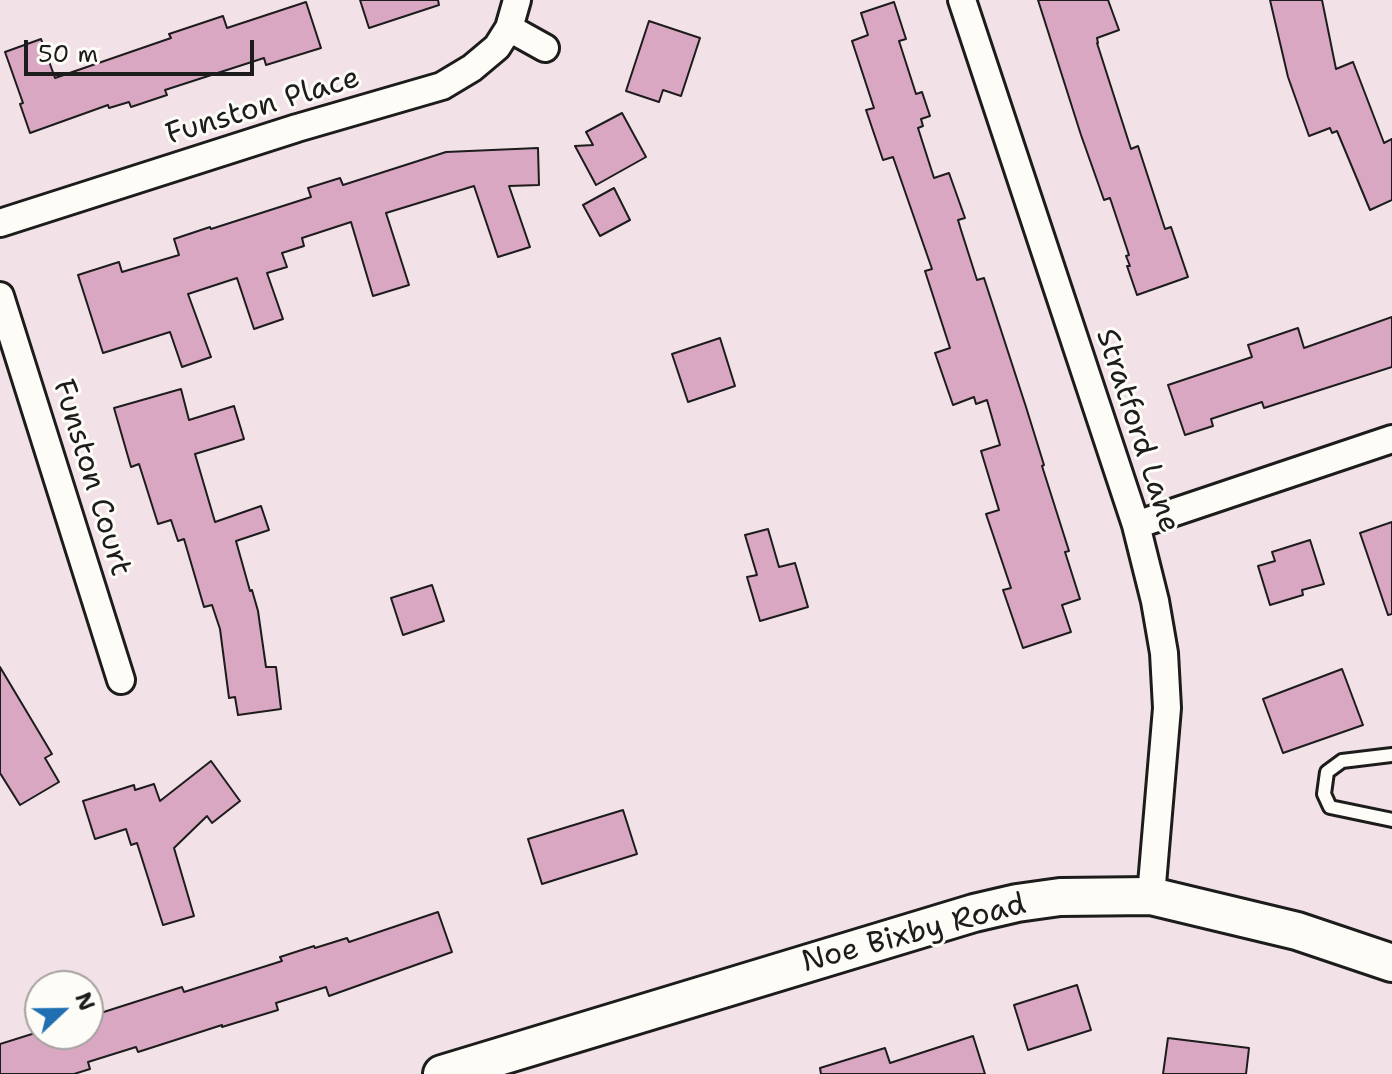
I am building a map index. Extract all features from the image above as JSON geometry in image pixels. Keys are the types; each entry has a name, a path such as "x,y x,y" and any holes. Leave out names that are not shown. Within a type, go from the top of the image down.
{"street":[{"name":"Stratford Lane","path":"962,0 1136,525 1155,601 1164,653 1167,708 1151,896"},
{"path":"514,13 545,48"},
{"name":"Funston Place","path":"0,223 297,128 442,86 472,68 497,47 514,13"},
{"name":"Funston Court","path":"0,296 121,680"},
{"path":"1136,525 1392,439"},
{"name":"Noe Bixby Road","path":"442,1074 974,913 1060,897 1151,896 1297,931 1392,963"}],"lane":[{"path":"1392,755 1342,761 1327,772 1324,794 1330,807 1392,820"}],"building":[{"path":"360,0 438,0 439,5 369,28"},
{"path":"1038,0 1108,0 1119,30 1097,38 1097,43 1131,149 1138,146 1165,229 1171,227 1188,277 1137,295 1127,266 1130,266 1126,256 1129,255 1110,198 1104,200"},
{"path":"1270,0 1322,0 1336,69 1353,62 1384,143 1392,139 1392,200 1370,210 1337,131 1332,133 1330,128 1309,136 1288,77"},
{"path":"306,2 321,48 266,65 264,58 165,90 167,95 131,107 129,102 109,108 108,105 30,133 5,52 41,39 55,78 171,38 169,34 223,16 227,28"},
{"path":"894,2 906,39 899,41 916,94 922,92 930,116 921,119 923,126 918,128 934,178 949,173 965,218 958,220 961,230 977,280 984,278 1026,407 1069,551 1065,552 1080,599 1062,605 1071,632 1023,648 1003,590 1011,588 986,514 999,510 981,451 1000,445 987,400 976,404 974,397 953,405 935,353 950,348 925,271 932,269 893,157 883,160 866,110 874,108 852,41 868,35 861,13"},
{"path":"649,21 700,38 681,96 663,90 659,102 626,91"},
{"path":"622,113 646,157 596,185 575,146 593,145 586,132"},
{"path":"538,148 539,185 509,186 530,247 498,257 474,186 386,213 409,285 373,296 351,222 302,238 304,246 282,253 287,267 267,273 283,319 254,329 237,278 188,294 211,357 182,367 170,332 103,353 78,275 119,262 122,272 179,255 174,239 311,197 308,188 340,178 343,185 446,152"},
{"path":"614,188 630,220 600,236 583,205"},
{"path":"1392,317 1392,367 1264,408 1262,402 1211,419 1213,426 1185,435 1168,385 1252,357 1248,345 1298,328 1304,348"},
{"path":"720,338 735,386 688,402 672,354"},
{"path":"181,389 189,420 234,406 244,439 195,454 215,522 261,506 269,530 236,541 258,611 266,667 276,667 281,709 238,715 235,697 229,698 220,629 212,605 204,607 184,539 178,541 171,520 158,524 139,464 131,467 114,408"},
{"path":"1392,522 1392,614 1388,615 1360,533"},
{"path":"768,529 779,567 795,563 808,607 760,621 747,577 757,575 745,535"},
{"path":"1310,540 1324,584 1302,590 1303,595 1270,605 1258,566 1275,561 1272,552"},
{"path":"432,585 444,621 403,635 391,598"},
{"path":"0,667 52,754 45,758 59,782 20,805 0,773"},
{"path":"1342,669 1363,725 1283,753 1263,699"},
{"path":"211,761 240,801 212,823 207,816 174,848 194,916 163,925 137,843 131,845 126,829 95,839 83,801 134,785 135,790 154,784 160,801"},
{"path":"623,810 637,854 542,884 528,839"},
{"path":"438,912 452,952 329,996 326,987 276,1003 278,1010 138,1052 136,1047 88,1062 90,1069 74,1074 0,1074 0,1044 24,1036 24,1050 104,1050 104,1012 182,987 184,992 282,961 280,957 314,946 347,938 349,942"},
{"path":"1077,985 1091,1030 1028,1050 1014,1005"},
{"path":"973,1036 985,1074 821,1074 820,1068 885,1048 890,1063"},
{"path":"1168,1038 1249,1048 1246,1074 1163,1074"}]}
